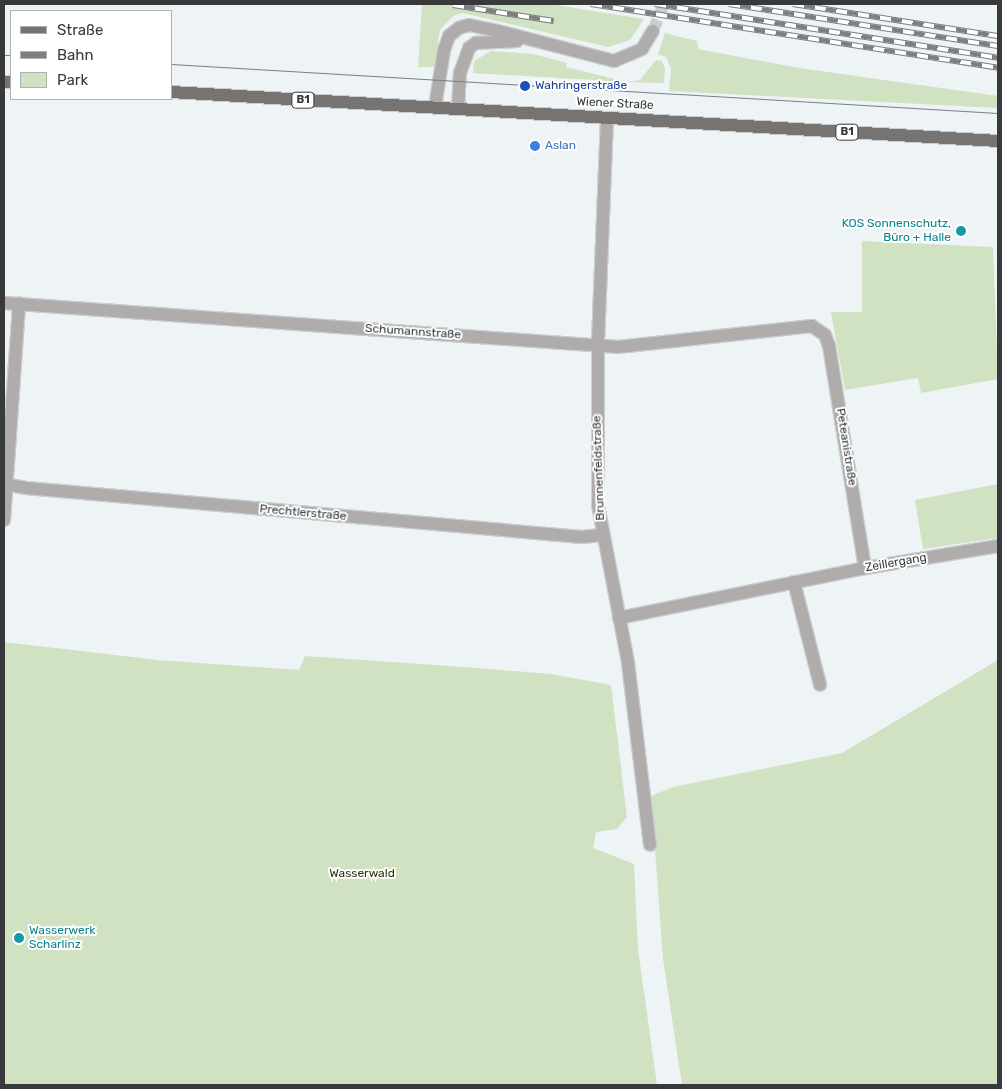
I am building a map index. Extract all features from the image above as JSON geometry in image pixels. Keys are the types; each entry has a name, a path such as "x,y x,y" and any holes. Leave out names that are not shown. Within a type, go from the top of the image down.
{"main road":[{"name":"Wiener Straße","path":"172,92 998,141"}],"street":[{"path":"435,107 444,50 453,31 469,25 614,61 642,49 653,32"},
{"path":"458,109 461,66 469,48 494,41 528,41"},
{"name":"Brunnenfeldstraße","path":"607,118 598,346 596,468 602,535 619,618 636,721 650,845"},
{"name":"Schumannstraße","path":"4,303 618,348 796,326 820,329"},
{"path":"4,520 19,304"},
{"name":"Peteanistraße","path":"820,329 829,346 865,568"},
{"name":"Prechtlerstraße","path":"5,484 555,535 602,535"},
{"name":"Zeillergang","path":"619,618 865,568 998,546"},
{"path":"794,582 820,685"}],"green space":[{"path":"422,4 550,4 644,19 630,40 608,47 463,13 453,16 440,30 434,67 418,67"},
{"path":"665,33 697,41 698,49 799,68 998,96 998,108 669,91 671,68 666,57 658,54"},
{"path":"491,51 533,54 567,63 566,67 627,82 473,73 474,61"},
{"path":"656,60 662,61 665,69 664,83 627,82 640,80"},
{"path":"862,241 993,247 998,379 921,393 918,378 845,390 831,312 862,312"},
{"path":"998,484 998,538 923,549 915,500"},
{"name":"Wasserwald","path":"4,642 158,660 299,670 305,656 450,666 551,674 611,685 627,817 617,829 596,832 593,848 634,864 638,949 657,1085 4,1085"},
{"path":"998,660 998,1085 682,1085 663,959 651,796 673,787 842,753"}],"tunnel":[{"path":"653,31 664,4"}],"tram line":[{"path":"4,55 10,55"},
{"path":"172,64 998,113"}],"railway":[{"path":"591,4 998,68"},
{"path":"655,4 998,58"},
{"path":"729,4 998,46"},
{"path":"793,4 998,36"},
{"path":"453,5 554,21"}],"place":[{"name":"Wahringerstraße","path":"525,86"},
{"name":"Aslan","path":"535,146"},
{"name":"KOS Sonnenschutz, Büro + Halle","path":"961,231"},
{"name":"Wasserwerk Scharlinz","path":"19,938"}]}
